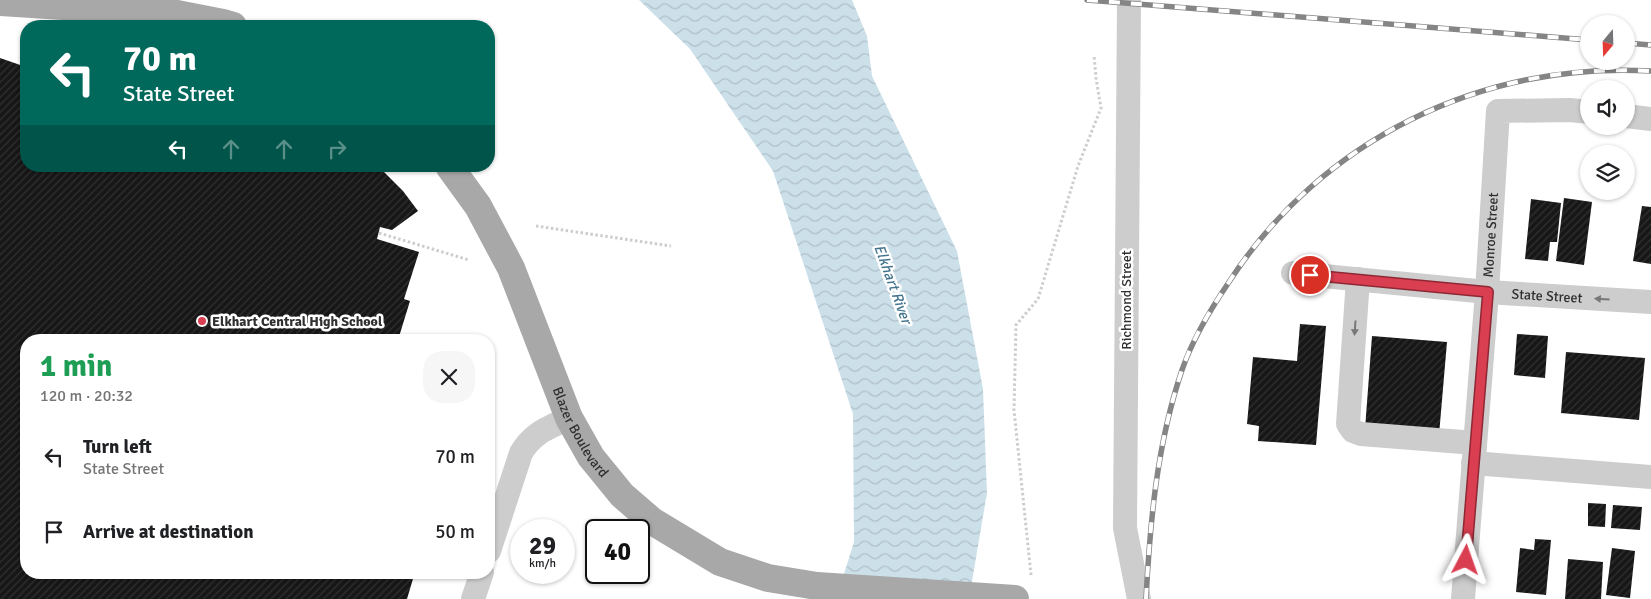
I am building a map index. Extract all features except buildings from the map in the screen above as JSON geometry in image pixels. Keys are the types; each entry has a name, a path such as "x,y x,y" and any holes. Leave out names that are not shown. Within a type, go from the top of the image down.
{"main road":[{"path":"0,2 172,13 207,20"},
{"name":"Blazer Boulevard","path":"453,172 478,206 511,268 569,418 591,457 622,495 652,521 720,562 768,578 817,586 1015,599"}],"street":[{"name":"Richmond Street","path":"1129,0 1125,528 1139,599"},
{"name":"Monroe Street","path":"1463,599 1488,292 1498,111 1580,111"},
{"path":"1635,117 1651,119"},
{"name":"State Street","path":"1293,273 1488,292 1651,302"},
{"path":"1358,279 1348,424 1354,431 1361,434 1474,453 1651,477"},
{"path":"495,533 521,453 528,440 569,418"},
{"path":"473,599 480,579"}],"path":[{"path":"1031,575 1014,410 1016,325 1038,300 1078,166 1101,108 1094,55"},
{"path":"536,226 671,246"},
{"path":"379,234 469,260"}],"water":[{"name":"Elkhart River","path":"639,0 852,0 867,36 872,76 957,251 983,389 987,493 969,599 836,599 854,542 853,414 773,171 690,49"}],"railway":[{"path":"1087,0 1580,39"},
{"path":"1635,44 1651,45"},
{"path":"1146,599 1156,483 1166,426 1182,370 1202,324 1229,282 1267,232 1310,188 1358,150 1411,120 1467,96 1527,80 1588,71 1651,71"}],"place":[{"name":"Elkhart Central High School","path":"202,321"}],"route":[{"path":"1310,275 1488,292 1466,560"}]}
